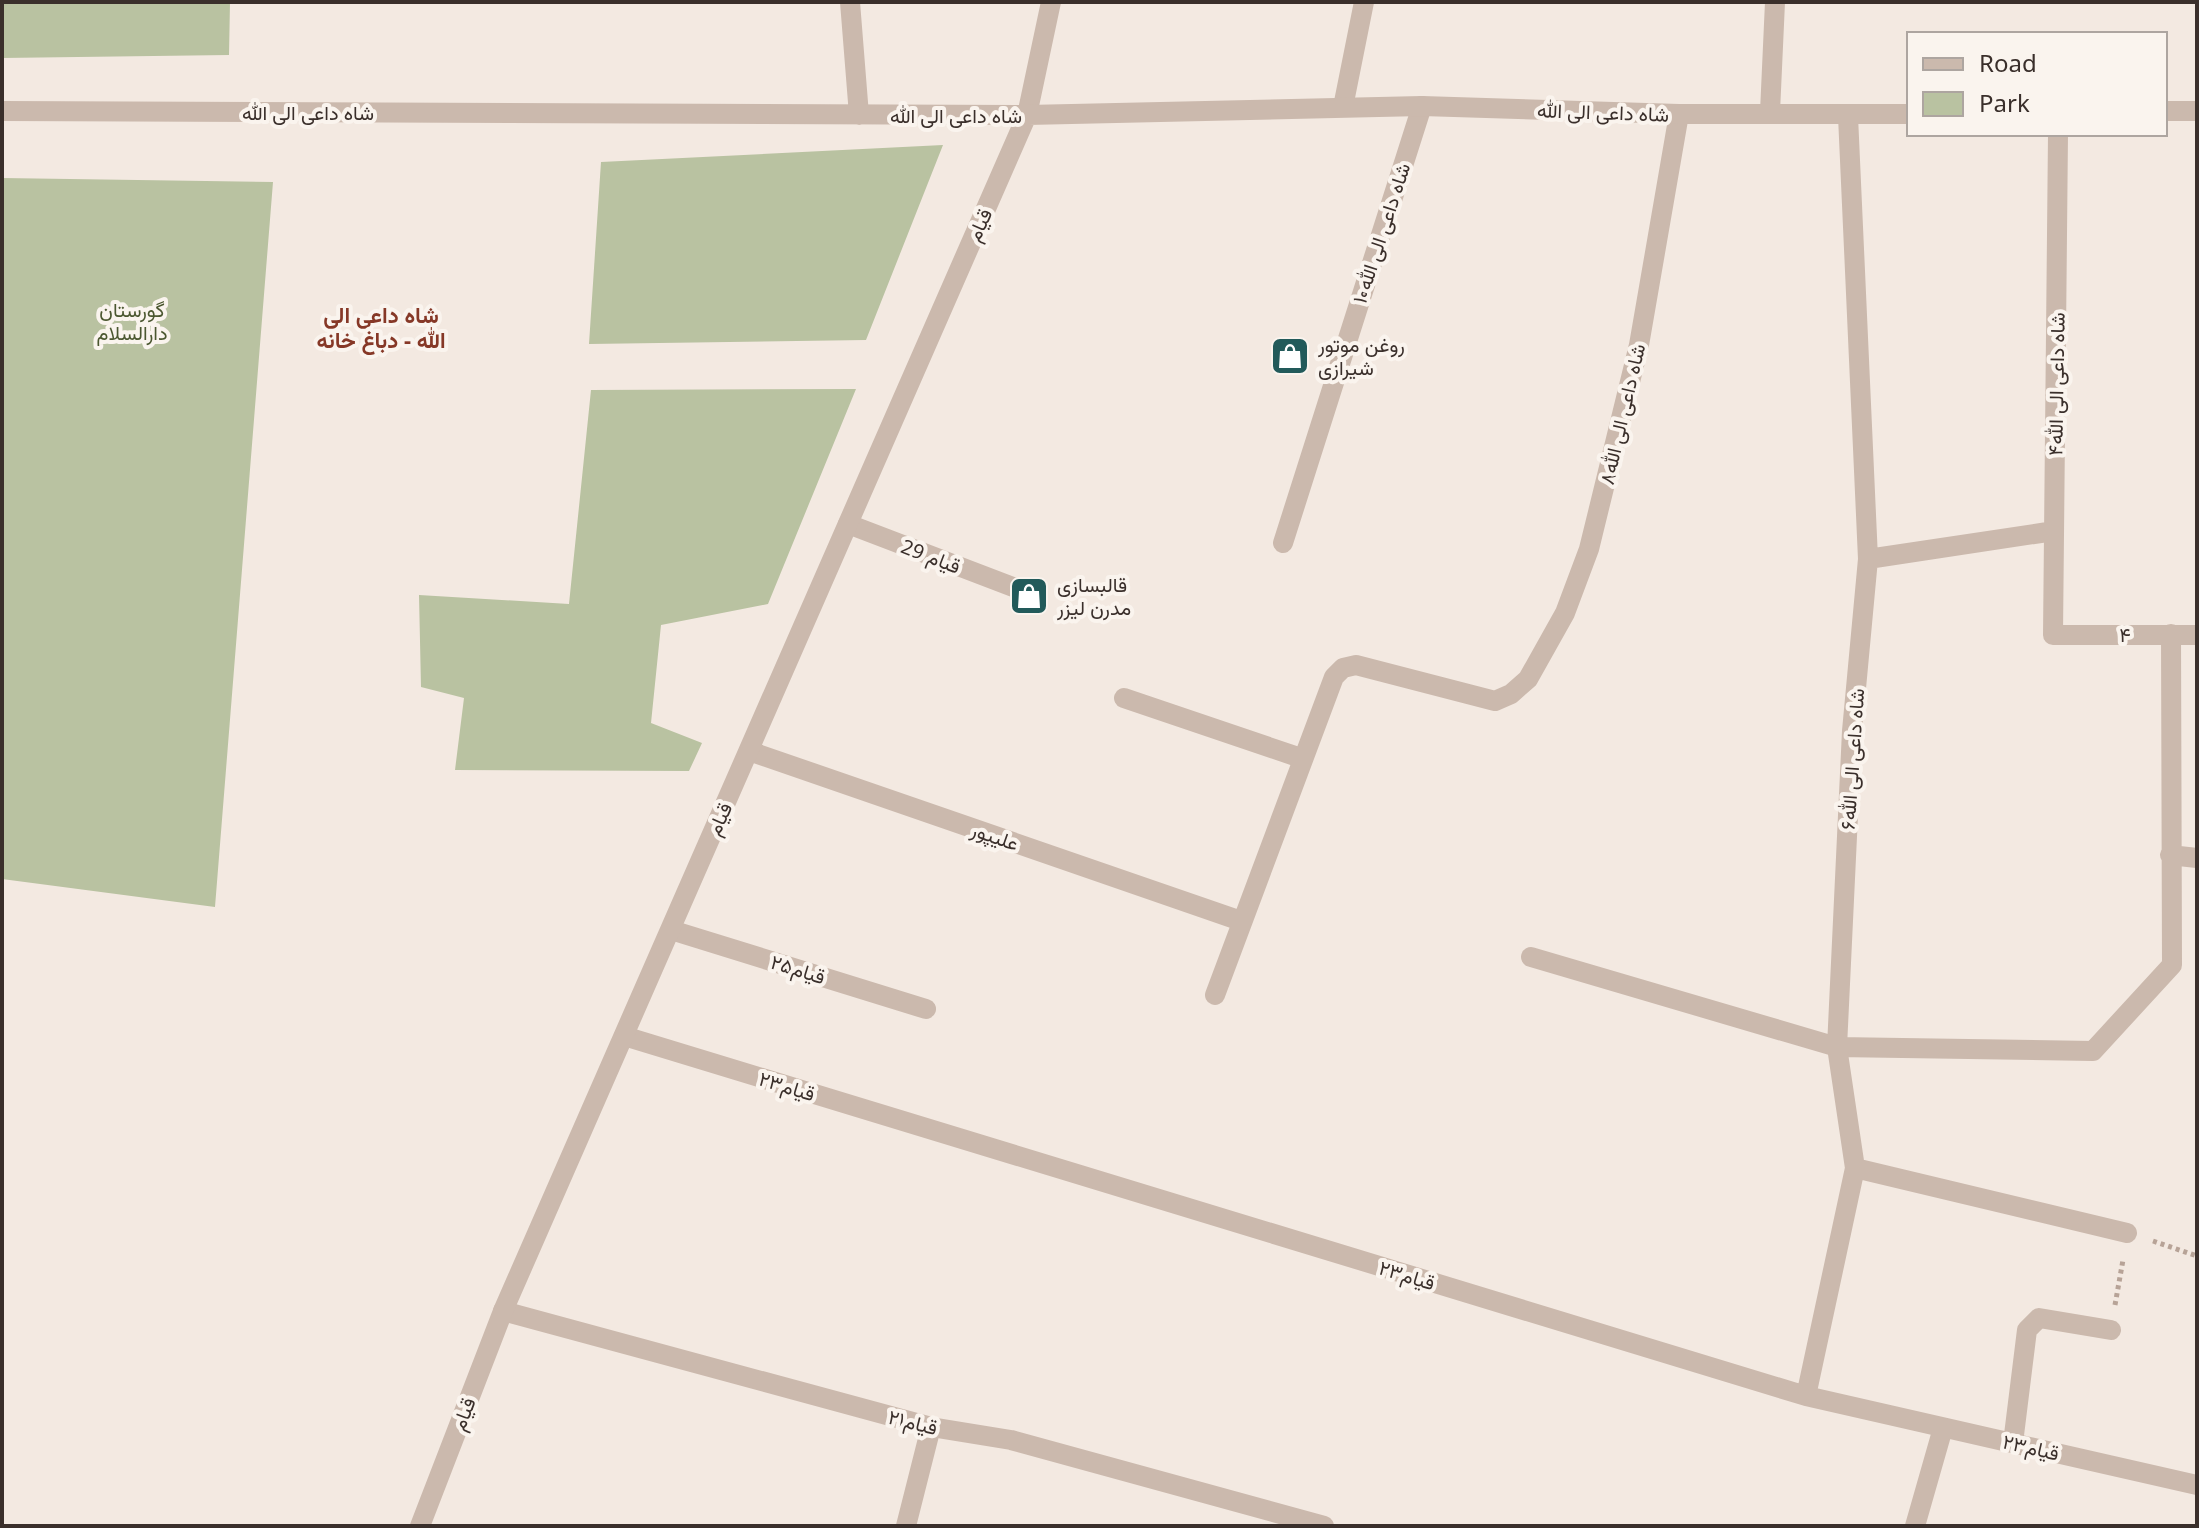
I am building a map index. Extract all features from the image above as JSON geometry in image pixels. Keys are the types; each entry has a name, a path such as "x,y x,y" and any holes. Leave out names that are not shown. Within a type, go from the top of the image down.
{"street":[{"path":"850,2 859,115"},
{"name":"قیام","path":"420,1526 503,1311 1027,115 1051,2"},
{"path":"1343,107 1364,2"},
{"path":"1770,112 1775,2"},
{"name":"شاه داعی الی الله","path":"2,111 1027,115 1422,106 1679,114 1907,114"},
{"name":"شاه داعی الی الله۱۰","path":"1283,543 1422,106"},
{"path":"2167,111 2197,111"},
{"name":"شاه داعی الی الله۸","path":"1301,758 1334,677 1343,668 1356,665 1495,701 1511,694 1528,679 1565,613 1589,549 1639,345 1679,114"},
{"name":"شاه داعی الی الله۶","path":"1806,1396 1855,1168 1837,1047 1852,731 1868,559 1848,116"},
{"name":"شاه داعی الی الله۴","path":"2053,635 2058,136"},
{"name":"قیام 29","path":"848,524 1013,587"},
{"path":"1868,559 2054,531"},
{"path":"1531,957 1837,1047 2093,1051 2172,965 2171,634"},
{"name":"۴","path":"2053,635 2197,635"},
{"path":"1124,698 1301,758 1215,995"},
{"name":"علیپور","path":"749,751 1241,921"},
{"path":"2170,855 2197,858"},
{"name":"قیام۲۵","path":"671,930 926,1009"},
{"name":"قیام۲۳","path":"624,1036 1806,1396 2197,1485"},
{"path":"1855,1168 2127,1233"},
{"name":"قیام۲۱","path":"503,1311 931,1427 1011,1440 1324,1526"},
{"path":"2013,1443 2027,1330 2039,1318 2051,1318 2111,1330"},
{"path":"906,1526 931,1427"},
{"path":"1915,1526 1943,1428"}],"path":[{"path":"2111,1330 2127,1233 2197,1256"}],"green space":[{"path":"2,2 230,2 229,55 2,58"},
{"path":"943,145 866,340 589,344 601,162"},
{"name":"گورستان دارالسلام","path":"2,178 273,182 215,907 2,879"},
{"path":"856,389 768,604 661,625 651,723 702,743 689,771 455,770 464,698 421,687 419,595 569,604 591,390"}],"place":[{"name":"روغن موتور شیرازی","path":"1290,356"},
{"name":"قالبسازی مدرن لیزر","path":"1029,596"}],"district":[{"name":"شاه داعی الی الله - دباغ خانه","path":"381,326"}]}
